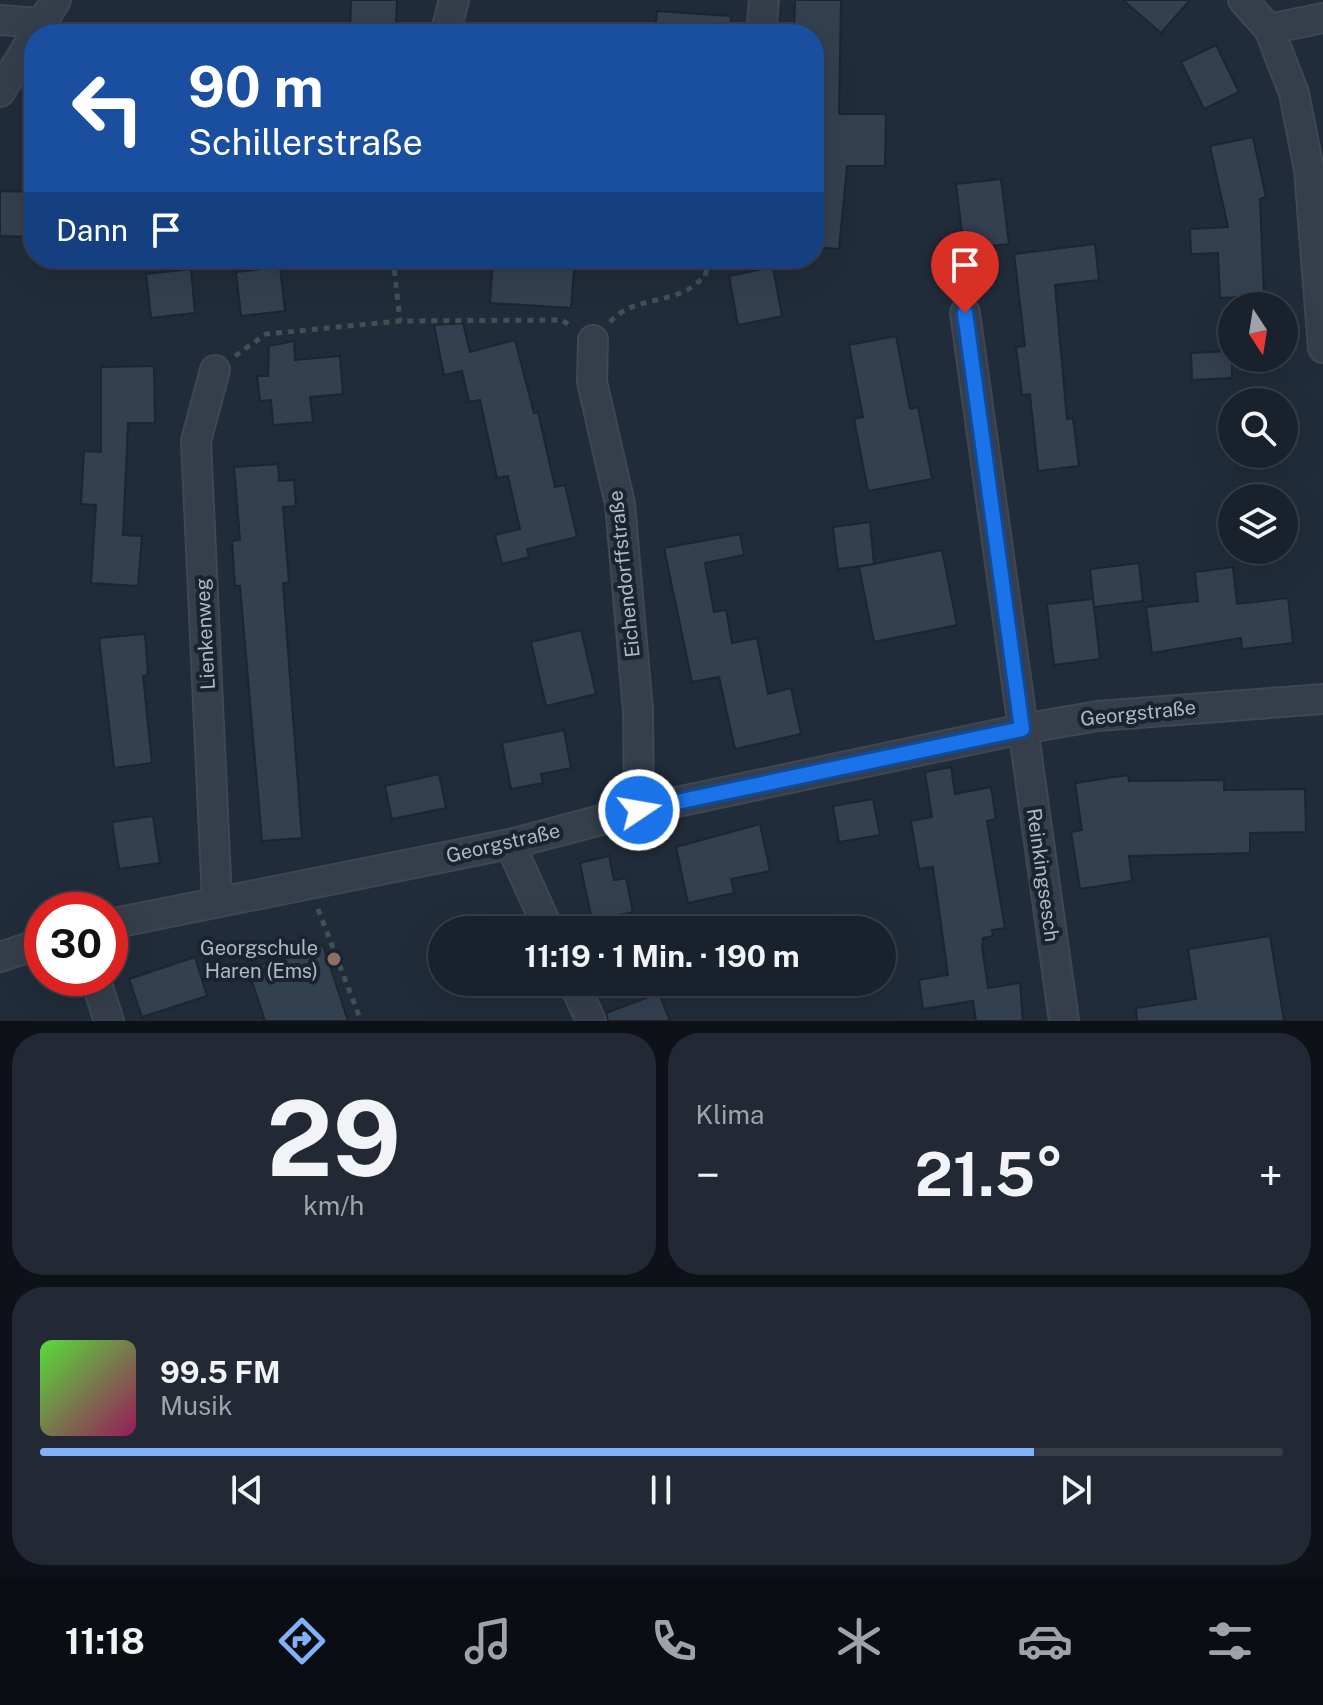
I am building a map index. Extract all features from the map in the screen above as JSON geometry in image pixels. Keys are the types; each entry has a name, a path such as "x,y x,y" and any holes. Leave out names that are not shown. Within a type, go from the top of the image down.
{"street":[{"path":"448,24 454,0"},
{"path":"762,24 764,0"},
{"path":"1243,0 1269,29 1294,93 1309,170 1323,348"},
{"path":"0,20 48,12"},
{"path":"1269,29 1323,18"},
{"path":"0,92 24,52"},
{"name":"Reinkingsesch","path":"965,313 1064,1021"},
{"name":"Eichendorffstraße","path":"593,340 592,382 620,504 638,711 639,810"},
{"name":"Lienkenweg","path":"215,370 196,441 217,900"},
{"name":"Georgstraße","path":"128,920 510,844 639,810 1022,729 1098,716 1323,699"},
{"path":"510,844 543,916"},
{"path":"0,957 24,949"},
{"path":"101,996 109,1021"},
{"path":"579,996 591,1021"}],"path":[{"path":"394,268 400,321"},
{"path":"215,370 266,334 400,321 562,320 593,340 619,312 683,292 705,277 707,268"},
{"path":"308,882 361,1021"}],"building":[{"path":"351,0 397,0 396,24 350,24"},
{"path":"795,0 841,0 839,114 886,114 885,166 847,166 839,249 824,248 824,24 794,24"},
{"path":"1123,0 1190,0 1161,33"},
{"path":"657,11 731,16 731,24 656,24"},
{"path":"1216,45 1239,92 1204,109 1181,62"},
{"path":"1253,137 1266,197 1260,199 1264,292 1220,292 1218,253 1191,254 1190,229 1228,227 1210,146"},
{"path":"1001,179 1009,244 964,249 956,184"},
{"path":"0,191 24,192 24,237 0,236"},
{"path":"1095,244 1099,280 1055,285 1067,419 1073,418 1079,466 1038,471 1030,394 1022,395 1016,347 1025,346 1014,254"},
{"path":"280,268 285,311 241,316 236,272"},
{"path":"492,268 574,268 571,308 490,303"},
{"path":"773,268 782,316 738,325 729,276"},
{"path":"191,269 195,313 151,318 146,274"},
{"path":"463,323 470,352 515,340 534,413 538,412 555,487 565,485 577,537 527,549 529,557 502,564 495,535 520,529 508,476 497,478 480,400 469,402 462,371 444,375 434,325"},
{"path":"896,336 910,409 918,407 932,479 868,491 854,419 863,417 849,345"},
{"path":"294,341 295,360 340,356 343,394 310,397 313,422 273,425 271,400 260,401 257,376 268,376 269,346"},
{"path":"1218,352 1218,372 1232,372 1232,378 1192,380 1191,353"},
{"path":"154,366 155,423 128,423 123,535 142,536 138,586 91,583 96,505 81,504 84,451 101,452 101,367"},
{"path":"278,464 279,481 294,480 296,506 283,507 289,582 283,583 302,838 262,841 240,586 235,586 232,541 240,540 234,467"},
{"path":"870,522 874,564 838,569 833,527"},
{"path":"740,534 744,555 705,563 714,612 726,610 732,643 757,638 768,694 791,688 801,734 735,749 719,677 692,682 664,548"},
{"path":"942,550 957,625 874,642 859,567"},
{"path":"1139,563 1143,601 1094,607 1090,569"},
{"path":"1233,567 1237,604 1288,598 1293,643 1242,649 1241,638 1152,653 1146,607 1198,601 1195,572"},
{"path":"1093,599 1100,659 1054,665 1047,604"},
{"path":"581,630 596,694 546,706 531,642"},
{"path":"145,634 148,675 143,676 152,763 114,768 99,638"},
{"path":"564,730 571,768 541,774 543,783 511,789 502,743"},
{"path":"951,767 955,794 991,787 996,819 987,821 1005,928 992,930 993,936 983,938 982,946 988,988 1020,983 1023,1021 976,1021 973,1001 923,1009 919,980 948,975 933,867 919,869 911,821 932,817 925,772"},
{"path":"439,774 446,808 392,819 385,786"},
{"path":"1128,775 1129,781 1224,780 1224,790 1305,789 1306,832 1250,833 1250,853 1129,856 1132,881 1080,889 1071,832 1082,830 1075,783"},
{"path":"873,799 880,835 839,842 833,806"},
{"path":"153,816 160,863 119,869 112,822"},
{"path":"760,824 770,871 731,879 734,893 688,903 676,847"},
{"path":"609,856 614,880 626,878 633,912 591,916 580,863"},
{"path":"1270,936 1284,1021 1137,1021 1136,1008 1196,999 1188,949"},
{"path":"323,945 348,1021 265,1021 248,969"},
{"path":"195,957 207,996 142,1017 129,979"},
{"path":"651,996 660,996 670,1021 608,1021 606,1013"}],"place":[{"name":"Georgschule Haren (Ems)","path":"334,959"}],"route":[{"path":"639,810 1022,729 965,313"}]}
